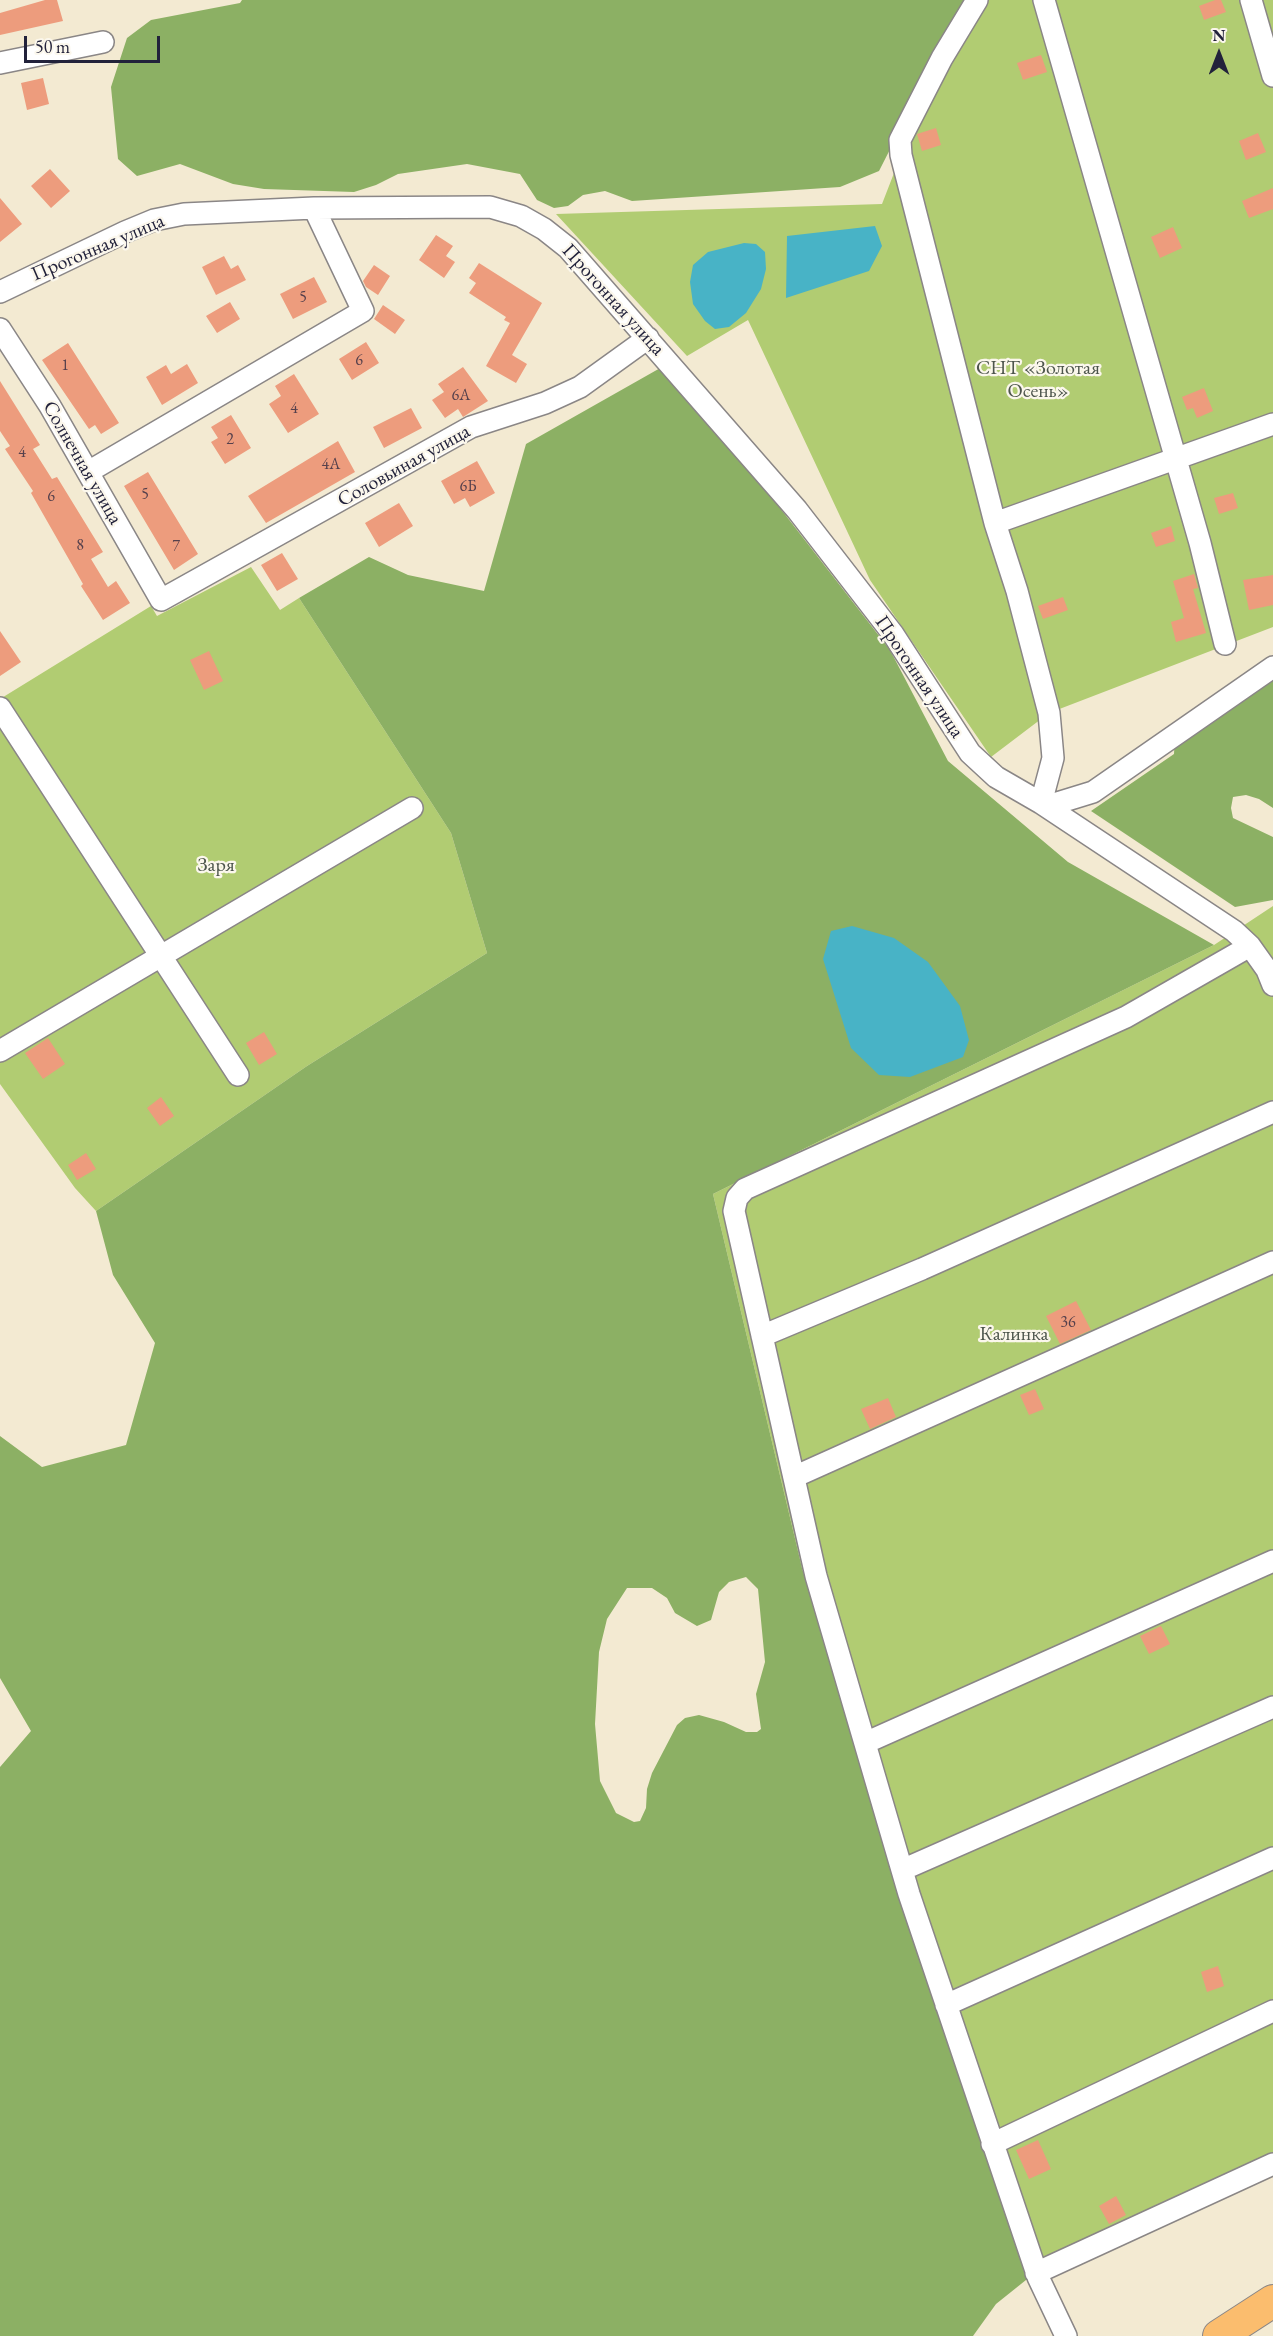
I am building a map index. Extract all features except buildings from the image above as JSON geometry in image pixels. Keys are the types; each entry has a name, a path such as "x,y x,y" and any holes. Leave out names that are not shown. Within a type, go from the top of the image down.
{"highway":[{"path":"1219,2336 1273,2301"}],"street":[{"path":"977,0 942,58 900,140 995,523 1017,591 1049,713 1053,758 1041,803 1054,804 1093,792 1273,667"},
{"path":"1044,0 1200,543 1225,644"},
{"path":"1251,0 1273,76"},
{"path":"0,63 103,42"},
{"name":"Прогонная улица","path":"0,292 65,259 154,220 184,214 314,208 490,207 521,216 544,229 568,248 804,518 893,634 970,753 996,777 1041,803 1234,931 1250,946 1267,970 1273,985"},
{"path":"88,472 363,311 314,208"},
{"name":"Солнечная улица","path":"0,329 50,406 161,600"},
{"name":"Соловьиная улица","path":"161,600 471,427 545,403 580,387 648,338"},
{"path":"995,523 1273,424"},
{"path":"0,708 238,1075"},
{"path":"0,1051 412,808"},
{"path":"1066,2336 1036,2273 902,1870 816,1576 734,1210 737,1198 745,1189 1126,1017 1250,946"},
{"path":"762,1336 922,1269 1273,1112"},
{"path":"794,1477 1273,1262"},
{"path":"865,1743 1273,1561"},
{"path":"902,1870 1273,1707"},
{"path":"946,2005 1273,1858"},
{"path":"992,2144 1273,2011"},
{"path":"1036,2273 1273,2164"}],"green space":[{"path":"242,0 966,0 879,171 840,187 632,201 605,191 583,195 568,206 554,208 537,200 520,174 467,164 398,174 376,185 354,192 264,189 233,184 180,164 137,176 118,159 111,87 127,38 151,20 240,3"},
{"name":"СНТ «Золотая Осень»","path":"977,0 1273,0 1273,627 1049,713 991,757 870,580 748,320 687,356 556,214 882,204 901,155"},
{"path":"662,367 749,468 890,650 948,761 1068,862 1214,945 713,1194 802,1568 862,1772 936,2005 1031,2276 996,2304 973,2336 0,2336 0,1767 31,1731 0,1678 0,1436 42,1467 126,1445 155,1343 113,1275 96,1211 307,1066 487,953 451,833 299,598 369,557 408,575 484,591 526,444","holes":["746,1577 758,1589 765,1662 756,1694 761,1729 757,1732 746,1732 724,1722 699,1715 685,1718 677,1725 652,1773 647,1789 646,1808 640,1821 634,1822 616,1813 600,1781 595,1724 599,1652 607,1619 627,1588 652,1588 667,1598 675,1613 697,1626 711,1620 719,1592 729,1582"]},
{"name":"Заря","path":"251,567 280,610 299,598 451,833 487,953 307,1066 96,1211 75,1188 0,1084 0,699 151,606 157,616"},
{"path":"1273,667 1273,808 1259,799 1246,795 1233,797 1231,808 1233,818 1273,837 1273,900 1235,907 1091,811 1174,754 1175,735"},
{"name":"Калинка","path":"1273,906 1273,2169 1038,2277 936,2005 862,1772 802,1568 713,1194 1214,945"}],"water":[{"path":"875,226 882,246 869,271 786,298 787,236"},
{"path":"744,243 756,244 765,252 766,269 761,289 746,313 729,327 715,329 705,321 693,304 690,282 693,265 708,252"},
{"path":"852,926 894,938 928,962 960,1006 969,1040 963,1057 910,1077 879,1075 851,1048 823,959 831,931"}]}
